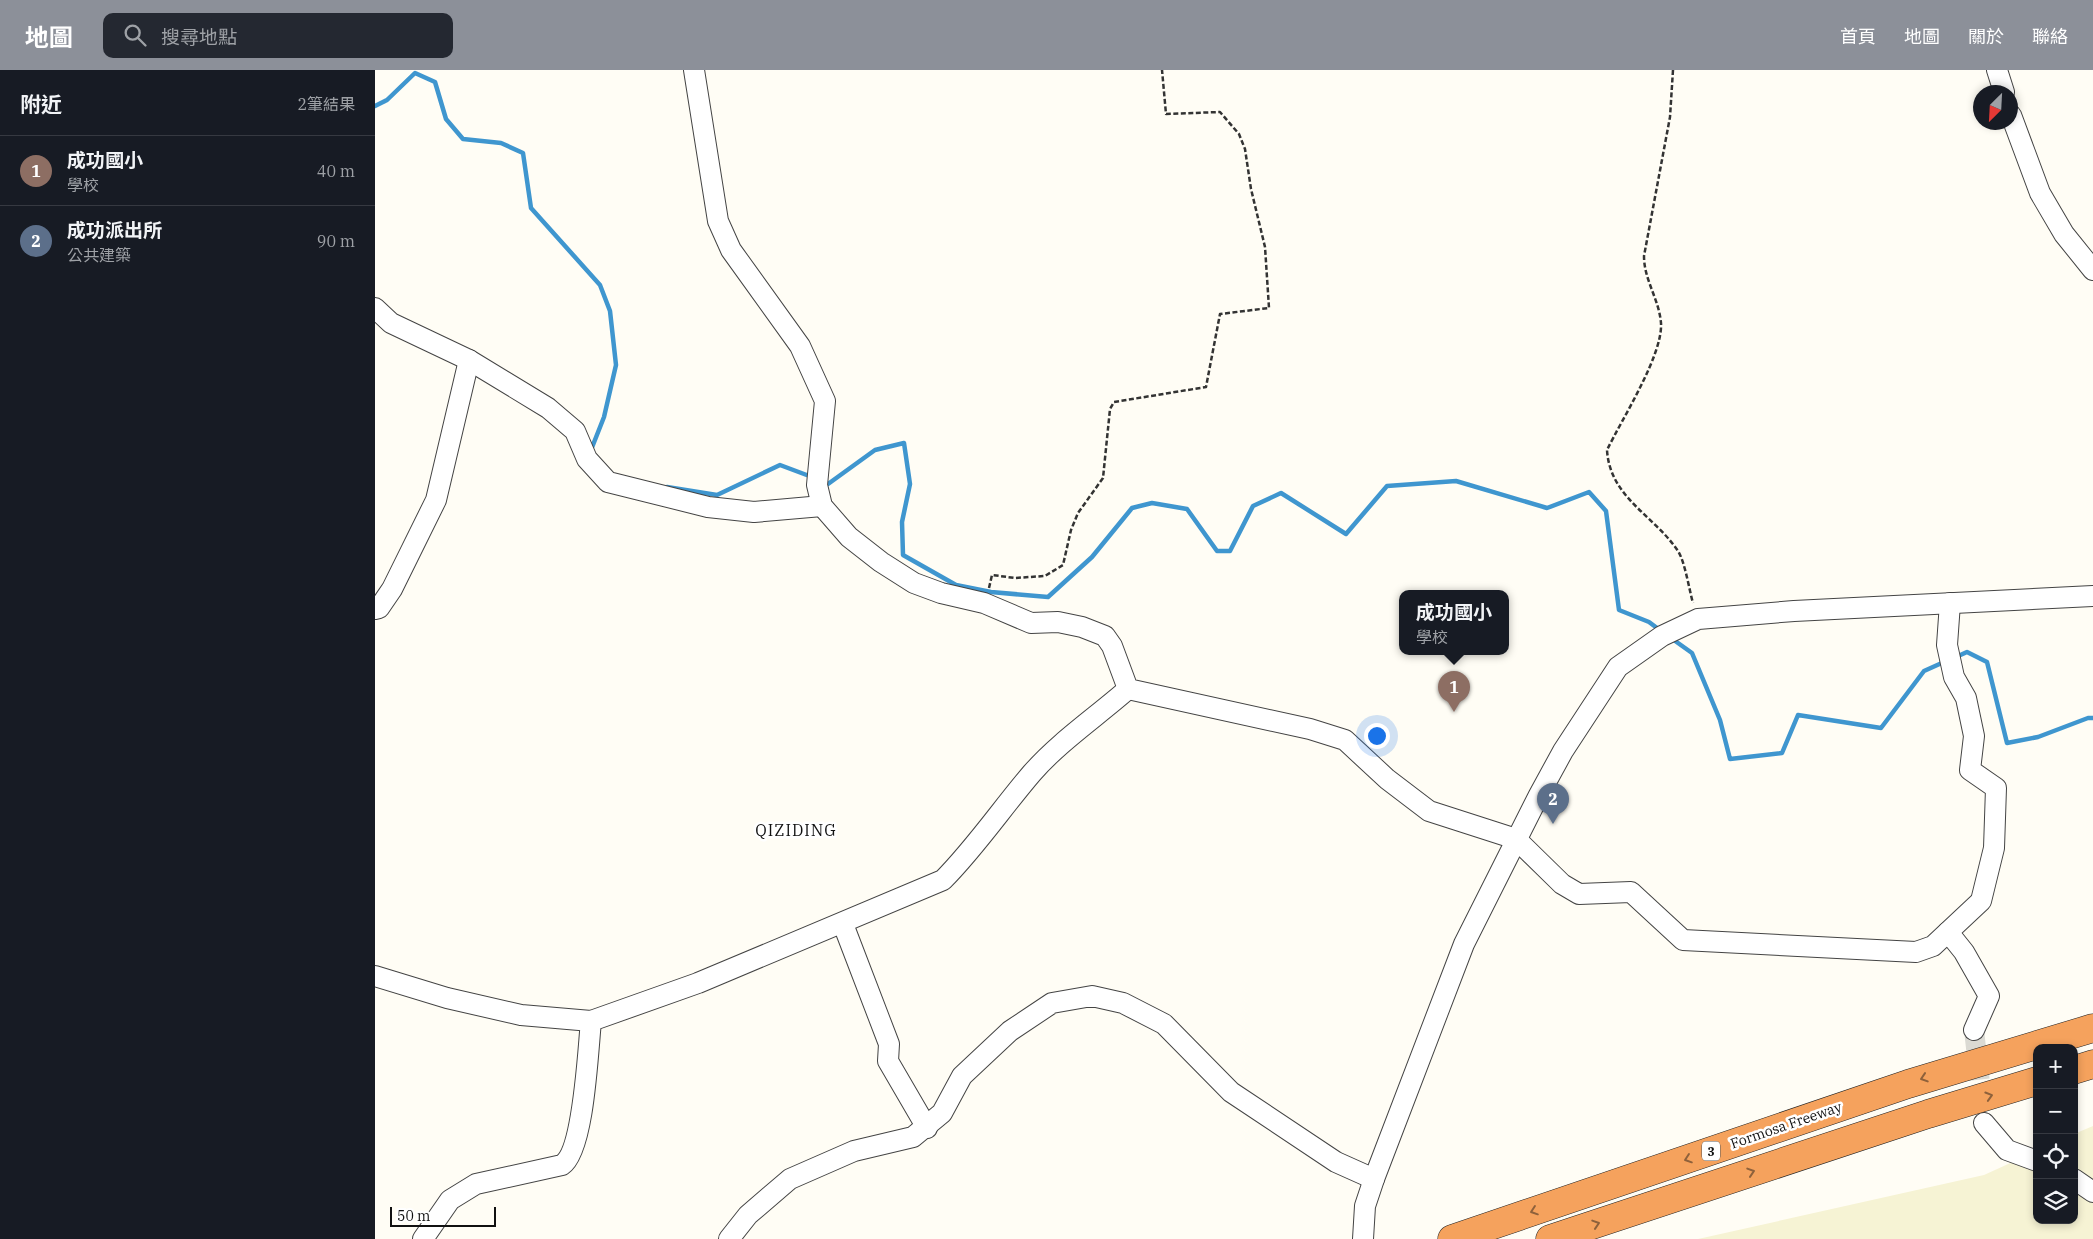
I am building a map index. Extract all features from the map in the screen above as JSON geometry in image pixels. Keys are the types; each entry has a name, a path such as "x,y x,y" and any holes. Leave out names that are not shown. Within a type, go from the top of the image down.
{"highway":[{"path":"1971,1063 2093,1017"},
{"name":"Formosa Freeway","path":"1452,1239 1971,1063 2093,1028"},
{"path":"2078,1069 2093,1064"},
{"path":"1550,1239 1928,1114 2033,1082"}],"street":[{"path":"694,70 717,221 731,250 800,346 825,401 817,485 822,506 849,537 881,562 914,583 941,593 984,603 1031,622 1058,622 1082,627 1105,636 1112,646 1128,689"},
{"path":"1997,70 2002,85"},
{"path":"2017,130 2040,193 2064,234 2093,270"},
{"path":"375,308 391,323 469,360 548,408 575,430 587,459 608,482 708,507 754,512 822,506"},
{"path":"375,609 379,608 392,589 436,500 469,360"},
{"path":"1363,1239 1365,1206 1374,1179 1464,944 1516,839 1563,751 1618,667 1669,633 1698,619 2093,596"},
{"path":"1128,689 1310,729 1345,740 1387,779 1429,811 1516,839 1562,884 1579,894 1631,892 1683,940 1916,952 1933,946 1981,901 1994,848 1996,788 1970,770 1974,736 1966,698 1954,677 1947,645 1950,603"},
{"path":"375,976 447,998 521,1015 591,1021 697,984 843,924 943,880 963,861 988,826 1033,772 1128,689"},
{"path":"843,924 889,1044 888,1061 927,1128"},
{"path":"1948,932 1965,952 1989,996 1974,1030"},
{"path":"729,1239 748,1215 790,1179 854,1151 913,1137 927,1128 942,1113 961,1076 1009,1031 1052,1003 1092,996 1123,1003 1164,1024 1231,1092 1336,1162 1374,1179"},
{"path":"423,1239 450,1200 476,1184 562,1165 568,1161 577,1139 591,1021"},
{"path":"1984,1123 2007,1150 2033,1160"},
{"path":"2078,1182 2093,1192"}],"path":[{"path":"984,603 992,575 1015,578 1045,576 1063,565 1071,530 1078,513 1103,478 1109,409 1114,402 1206,387 1221,314 1269,308 1265,246 1251,190 1245,149 1239,134 1220,112 1166,114 1162,70"},
{"path":"1673,70 1670,117 1644,256 1644,270 1659,310 1660,339 1607,450 1608,466 1612,476 1634,505 1664,534 1679,553 1698,619"}],"shaded area":[{"path":"2093,1126 2093,1239 1698,1239 1984,1175 2033,1153 2033,1224 2078,1224 2078,1132"}],"waterway":[{"path":"375,106 387,100 415,73 435,82 446,119 463,139 501,143 523,153 531,208 600,285 610,311 616,365 604,417 591,450"},
{"path":"823,482 828,484 875,450 904,443 910,484 902,522 903,555 956,585 991,592 1048,597 1092,557 1132,508 1152,503 1187,509 1217,551 1230,551 1253,506 1281,493 1346,534 1387,486 1456,481 1547,508 1589,492 1606,511 1619,610 1649,622 1661,631"},
{"path":"667,487 717,495 780,465 812,477"},
{"path":"1671,638 1692,653 1720,720 1730,759 1782,753 1798,715 1881,728 1924,671 1944,662"},
{"path":"1956,657 1967,652 1987,662 2007,743 2038,737 2088,718 2093,718"}],"tunnel":[{"path":"1974,1030 1983,1110"}],"place":[{"name":"成功國小","path":"1454,712"},
{"name":"成功派出所","path":"1553,824"}],"district":[{"name":"QIZIDING","path":"796,830"}]}
